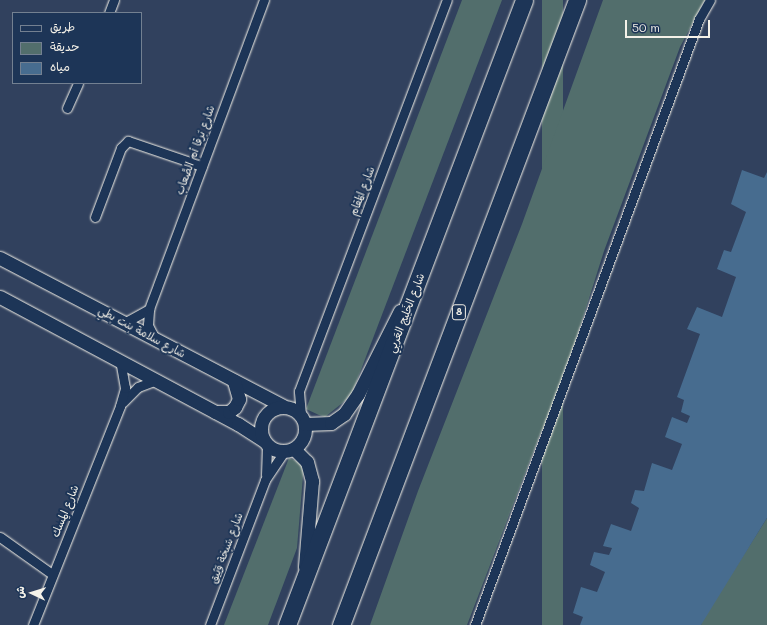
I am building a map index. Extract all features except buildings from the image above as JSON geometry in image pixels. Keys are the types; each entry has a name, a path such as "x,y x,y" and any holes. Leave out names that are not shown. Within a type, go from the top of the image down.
{"highway":[{"name":"شارع الخَلِيج العَربِي","path":"287,625 524,0"},
{"name":"8","path":"341,625 577,0"}],"main road":[{"name":"شارع سلامة بنت بطي","path":"0,258 234,382 285,406"},
{"path":"0,297 215,412 266,443 289,450 308,462 312,481 305,578"},
{"path":"266,443 261,430 264,418 272,410 285,406 303,419 331,423 344,414 358,394 395,319 411,300"},
{"path":"215,412 229,412 235,407 239,399 234,382"},
{"path":"289,450 302,443 303,419"}],"street":[{"path":"109,12 114,0"},
{"name":"شارع بَرقا أم الصَّعاب","path":"155,339 148,325 149,309 264,0"},
{"name":"شارع المَقام","path":"285,406 299,391 447,0"},
{"path":"475,625 697,24 710,0"},
{"path":"67,108 78,84"},
{"path":"95,217 121,148 128,141 202,166"},
{"path":"124,323 149,309"},
{"name":"شارع المِسك","path":"33,625 120,406 125,388 120,360"},
{"name":"شارع المِسك","path":"120,406 133,391 156,380"},
{"name":"شارع المَقام","path":"299,391 303,419"},
{"name":"شارع سَبخة وَثِيق","path":"265,480 266,443"},
{"name":"شارع سَبخة وَثِيق","path":"210,625 265,480 289,450"},
{"path":"0,537 52,574"}],"green space":[{"path":"462,0 502,0 351,396 325,417 319,415 306,409"},
{"path":"542,0 563,0 563,625 542,625"},
{"path":"603,0 705,0 680,47 604,251 574,346 467,625 370,625 418,491 522,224"},
{"path":"289,458 304,464 297,548 268,625 224,625"},
{"path":"767,518 767,625 701,625 703,619"}],"water":[{"path":"742,170 764,178 767,172 767,518 701,625 580,625 583,617 573,613 581,587 597,592 605,572 590,565 594,552 609,555 612,548 603,546 611,524 631,531 639,508 631,503 635,490 644,491 652,463 672,470 682,444 665,437 672,417 687,423 690,416 681,412 684,400 677,397 700,334 687,329 697,307 722,317 736,277 717,269 724,250 731,252 746,212 731,204"}]}
